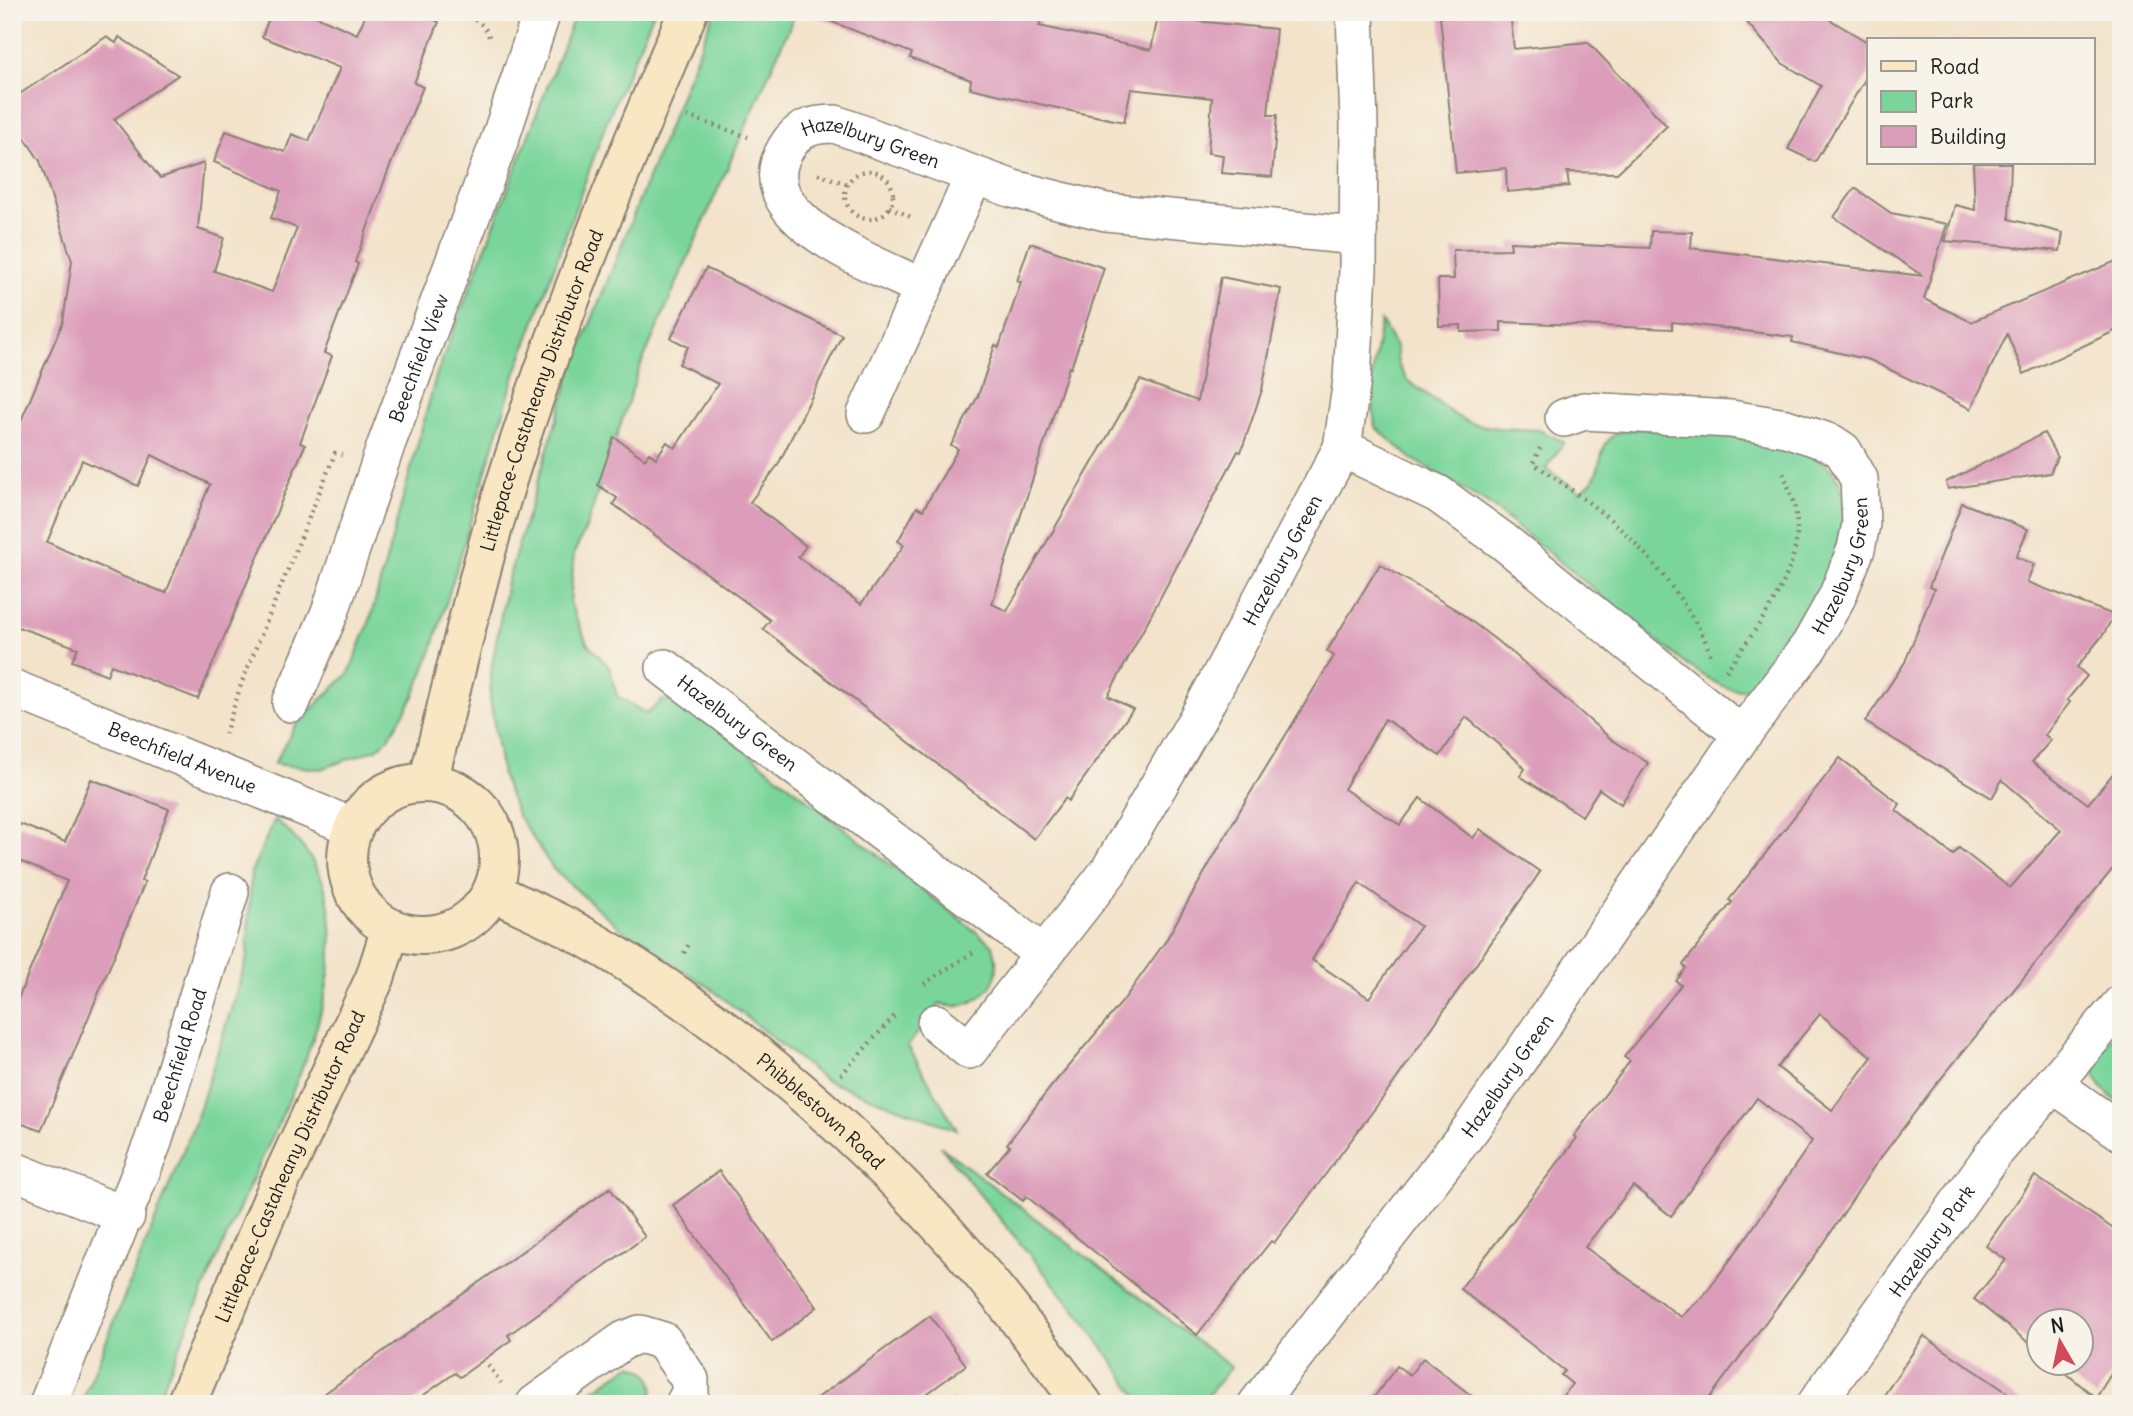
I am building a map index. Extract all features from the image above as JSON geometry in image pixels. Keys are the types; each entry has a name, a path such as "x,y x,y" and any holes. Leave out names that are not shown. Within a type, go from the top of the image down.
{"street":[{"name":"Beechfield View","path":"291,703 330,611 386,445 500,139 542,12"},
{"name":"Littlepace-Castaheany Distributor Road","path":"428,782 489,541 520,439 627,153 688,12"},
{"name":"Hazelbury Green","path":"936,1023 969,1051 1109,871 1200,714 1342,448 1352,369 1357,236 1359,124 1355,12"},
{"name":"Hazelbury Green","path":"923,288 822,236 793,215 782,198 776,179 785,150 796,134 813,124 835,124 974,176 1106,212 1357,236"},
{"path":"866,414 974,176"},
{"name":"Hazelbury Green","path":"1257,1404 1472,1127 1742,734 1814,638 1837,597 1856,550 1861,524 1859,479 1843,451 1831,443 1786,428 1676,414 1584,411 1564,418"},
{"path":"1342,448 1438,495 1503,541 1710,692 1742,734"},
{"name":"Hazelbury Green","path":"665,668 1043,954"},
{"name":"Beechfield Avenue","path":"12,688 353,827"},
{"path":"428,782 452,787 474,800 490,819 499,843 500,868 493,892 479,912 460,926 438,934 414,935 391,928 371,915 356,896 348,874 347,850 353,827 365,808 384,793 405,784 428,782"},
{"name":"Beechfield Road","path":"48,1404 126,1216 153,1142 230,892"},
{"name":"Phibblestown Road","path":"493,892 573,931 662,986 743,1045 845,1133 951,1238 1083,1404"},
{"name":"Littlepace-Castaheany Distributor Road","path":"186,1404 279,1184 375,978 391,928"},
{"name":"Hazelbury Park","path":"1816,1404 1994,1153 2121,1004"},
{"path":"2053,1084 2121,1132"},
{"path":"12,1170 126,1216"},
{"path":"535,1404 624,1340 640,1334 663,1341 690,1380 690,1393 684,1404"}],"path":[{"path":"455,12 477,20 487,28 490,41 486,51"},
{"path":"649,103 785,150"},
{"path":"864,170 886,177 893,192 885,213 872,219 858,217 845,199 851,178 864,170"},
{"path":"1564,418 1550,440 1539,449 1533,463 1604,512 1639,545 1692,617 1709,647 1710,692"},
{"path":"1710,692 1777,592 1791,562 1796,540 1795,506 1760,424"},
{"path":"223,739 242,682 331,462 335,453 346,457 350,446"},
{"path":"940,1404 956,1392 964,1404"}],"green space":[{"path":"576,12 654,12 608,118 513,381 432,650 414,696 389,738 377,749 321,769 274,764 297,723 349,673 370,620 436,376"},
{"path":"714,12 796,12 639,369 586,528 574,553 570,604 587,643 609,667 617,696 647,714 662,700 687,705 993,945 996,974 986,992 964,1005 947,1006 940,1003 908,1046 957,1130 825,1080 709,987 621,929 554,870 517,814 502,776 490,698 492,665 507,582 572,370"},
{"path":"1381,321 1396,347 1398,364 1407,380 1456,416 1470,423 1497,428 1539,430 1564,442 1546,469 1580,491 1591,482 1610,439 1615,434 1637,429 1686,431 1769,442 1799,450 1824,463 1834,473 1843,492 1844,515 1839,541 1804,620 1763,679 1750,688 1733,689 1687,665 1490,505 1411,458 1375,427 1371,382"},
{"path":"275,819 306,852 323,881 326,892 331,931 329,972 307,1055 156,1404 81,1404 198,1114 247,958 251,872"},
{"path":"2121,1025 2121,1104 2099,1084 2095,1066 2098,1057"},
{"path":"940,1146 1231,1367 1201,1404 1143,1404 1081,1317"},
{"path":"631,1365 645,1371 652,1381 654,1391 643,1404 573,1404"}],"building":[{"path":"271,12 307,12 357,34 367,12 415,12 439,22 414,83 423,87 388,171 355,262 358,264 324,353 332,356 300,443 305,445 198,699 111,665 107,675 72,661 78,648 12,625 12,442 63,322 72,261 40,161 12,119 12,99 106,37 116,43 119,37 178,75 114,119 160,178 204,163 198,229 224,238 214,271 272,292 297,228 271,218 281,191 214,162 226,131 285,152 292,134 309,141 340,68 262,37","holes":["152,455 210,484 166,593 121,576 47,542 82,460 138,486"]},
{"path":"815,12 1019,12 1042,17 1039,26 1151,50 1159,12 1196,21 1276,29 1268,115 1277,115 1272,177 1221,173 1223,155 1208,153 1212,98 1131,89 1124,122 1066,110 970,88 971,80 910,58 912,53 814,15"},
{"path":"1471,12 1510,12 1514,49 1588,42 1667,126 1617,173 1567,172 1569,186 1507,192 1506,168 1456,173 1440,16"},
{"path":"1738,12 1817,12 1867,42 1867,76 1815,162 1788,149 1821,86 1782,63"},
{"path":"1973,164 2011,164 2009,219 2063,233 2060,251 1945,241 1955,205 1975,210"},
{"path":"1855,188 1891,213 1947,224 1924,299 1971,322 2121,259 2121,328 2024,374 2007,334 1971,409 1870,360 1792,342 1793,337 1672,322 1672,329 1501,322 1501,331 1461,332 1461,325 1439,326 1438,279 1454,279 1453,250 1511,249 1510,242 1650,248 1651,231 1692,232 1691,248 1923,276 1834,217"},
{"path":"1030,243 1104,268 992,604 1007,611 1140,380 1197,401 1221,277 1281,289 1262,390 1241,452 1238,451 1108,696 1133,709 1068,801 1065,798 1034,839 763,629 770,620 613,504 617,498 598,485 614,437 645,459 649,453 656,458 667,442 675,448 718,384 679,364 688,347 671,338 706,268 842,335 778,465 750,502 806,546 798,557 861,604 904,545 898,541 917,507 923,510 958,449 951,445 978,396 995,345 999,347 1021,282 1017,281"},
{"path":"2044,433 2057,457 2050,473 1948,489 1946,482"},
{"path":"1962,503 2028,529 2016,557 2034,564 2027,582 2114,615 2103,635 2077,667 2087,676 2067,700 2070,702 2045,735 2051,740 2032,762 2088,804 2121,764 2121,859 1934,1087 1873,1168 1822,1246 1705,1404 1556,1404 1572,1384 1561,1375 1565,1371 1460,1289 1577,1138 1574,1136 1630,1061 1624,1057 1681,985 1676,981 1686,968 1683,965 1732,902 1729,900 1840,758 1900,804 1896,810 1953,855 1959,848 2010,888 2061,830 2002,780 1992,798 1865,722 1905,662 1934,589 1929,587","holes":["1820,1014 1872,1057 1832,1110 1777,1067","1757,1098 1812,1141 1742,1244 1703,1296 1681,1317 1585,1247 1633,1186 1671,1216"]},
{"path":"1380,564 1458,611 1514,654 1611,739 1648,763 1621,804 1599,789 1582,816 1520,776 1525,769 1519,762 1466,717 1440,756 1385,719 1344,789 1400,825 1420,798 1473,838 1480,829 1540,872 1391,1087 1274,1243 1271,1241 1197,1335 1026,1196 1023,1201 987,1173 1010,1146 1007,1144 1050,1088 1122,1002 1165,942 1243,805 1334,656 1327,651","holes":["1359,883 1420,926 1369,998 1312,960"]},
{"path":"91,779 169,809 141,881 145,882 41,1131 12,1120 12,1013 67,881 12,858 12,843 20,824 65,842"},
{"path":"719,1171 817,1307 772,1342 673,1205"},
{"path":"2035,1176 2121,1234 2121,1358 2096,1398 2072,1378 2094,1378 2094,1308 2024,1308 2024,1339 1974,1299 2006,1260 1986,1246"},
{"path":"610,1188 645,1237 508,1335 511,1340 460,1377 455,1373 411,1404 310,1404"},
{"path":"930,1316 966,1365 913,1404 809,1404"},
{"path":"1924,1336 2024,1404 1878,1404"},
{"path":"1423,1358 1482,1404 1369,1404 1397,1366 1410,1375"}]}
